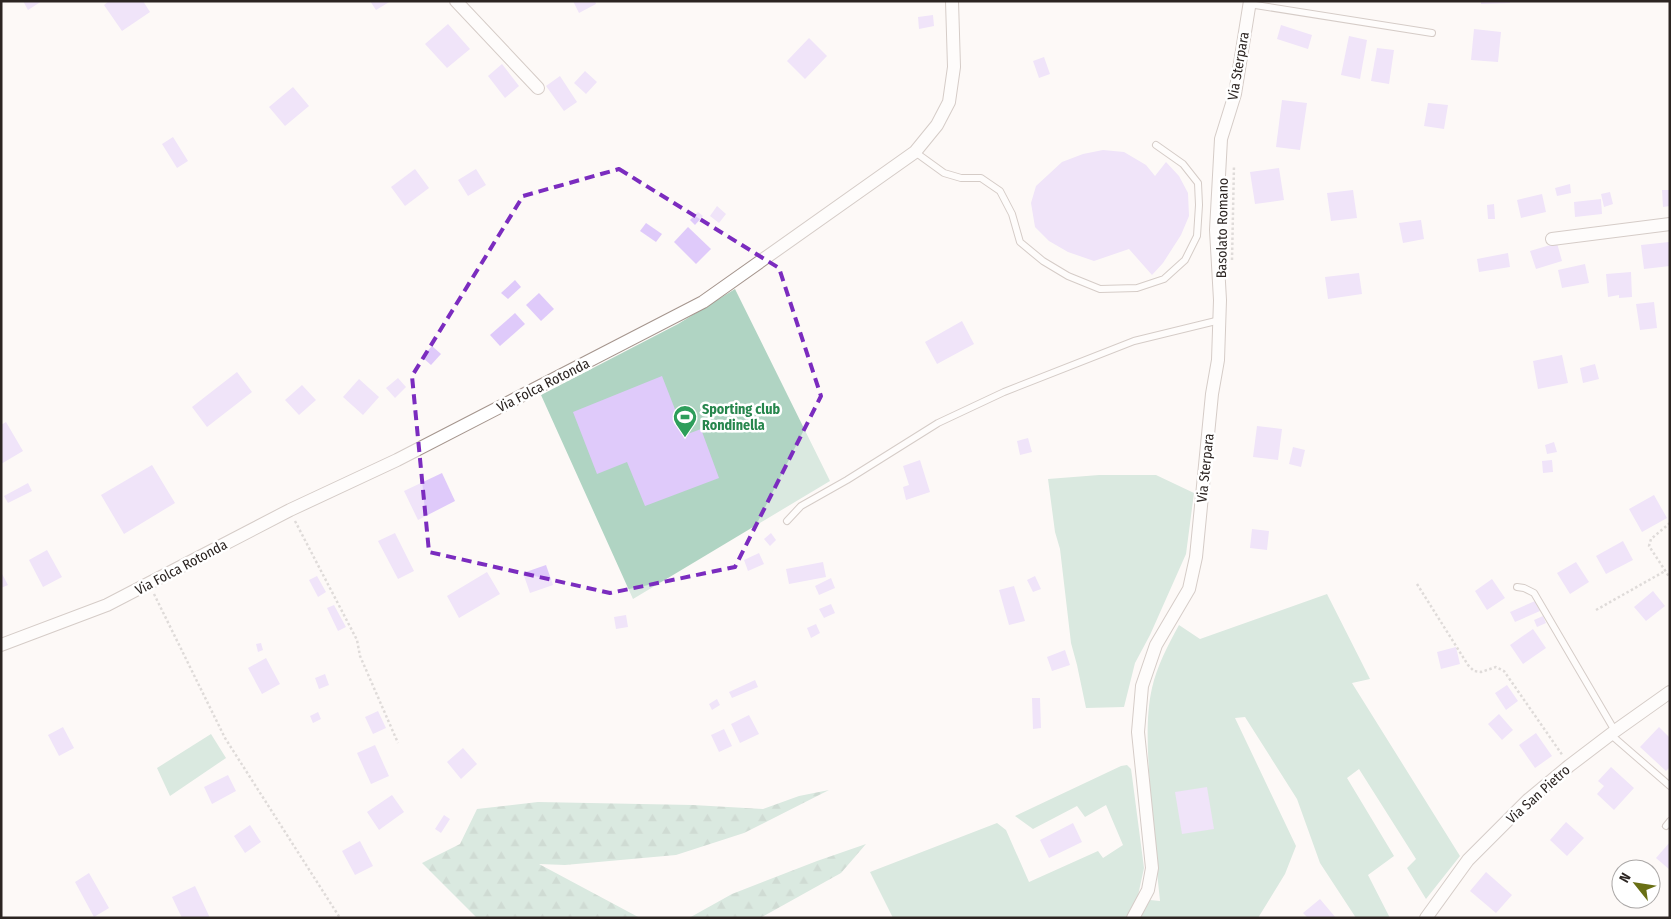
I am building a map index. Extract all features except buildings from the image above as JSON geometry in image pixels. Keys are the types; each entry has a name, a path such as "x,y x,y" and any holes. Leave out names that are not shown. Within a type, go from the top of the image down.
{"street":[{"path":"456,1 538,88"},
{"name":"Via Folca Rotonda","path":"1,645 107,605 290,510 397,460 703,302 915,152 937,126 949,102 954,67 952,1"},
{"name":"Via Sterpara","path":"1133,918 1148,890 1152,868 1138,732 1142,686 1156,645 1189,589 1196,557 1212,394 1218,360 1220,320 1216,230 1221,139 1235,94 1250,3"},
{"path":"1552,239 1670,224"},
{"name":"Via San Pietro","path":"1426,918 1468,860 1528,800 1612,733 1670,692"}],"lane":[{"name":"Via Sterpara","path":"1250,3 1432,33"},
{"path":"915,152 944,172 961,178 981,178 1000,191 1012,214 1020,242 1043,262 1068,276 1100,289 1137,288 1164,279 1185,260 1197,236 1198,183 1182,164 1156,145"},
{"path":"788,521 802,506 938,423 1004,392 1134,341 1220,320"},
{"path":"1517,587 1534,593 1612,733 1670,786"}],"path":[{"name":"Basolato Romano","path":"1232,261 1234,162"},
{"path":"290,510 356,640 360,656 398,743"},
{"path":"1670,523 1651,539 1649,546 1670,578"},
{"path":"1596,610 1665,570"},
{"path":"148,584 225,738 340,918"},
{"path":"1417,584 1468,665 1474,671 1481,672 1496,667 1504,671 1569,766"}],"highlighted area":[{"path":"619,169 779,268 821,396 735,567 610,593 429,552 412,376 523,196"}],"green space":[{"name":"Sporting club Rondinella","path":"735,289 830,481 633,599 541,395 678,324"},
{"path":"1099,475 1156,475 1194,493 1186,554 1150,635 1135,663 1124,707 1086,708 1071,643 1060,549 1055,532 1048,479"},
{"path":"1327,594 1370,679 1352,683 1460,856 1426,899 1407,868 1416,859 1359,769 1347,778 1394,856 1368,875 1390,918 1356,918 1320,863 1297,799 1245,717 1235,718 1296,846 1285,874 1258,918 1139,918 1150,900 1160,901 1148,763 1150,700 1160,664 1179,625 1200,639"},
{"path":"211,734 226,758 170,796 157,768"},
{"path":"1127,765 1131,769 1144,868 1137,900 1125,918 893,918 870,872 997,823 1006,830 1029,882 1098,851 1103,858 1123,845 1106,805 1085,817 1077,806 1033,829 1015,816 1121,766"},
{"path":"829,790 744,833 676,855 565,865 539,864 640,918 477,918 422,863 460,844 477,809 538,802 693,805 763,809 799,796"},
{"path":"866,844 841,873 760,918 689,918 732,894"}],"place":[{"name":"Sporting club Rondinella","path":"685,438"}]}
